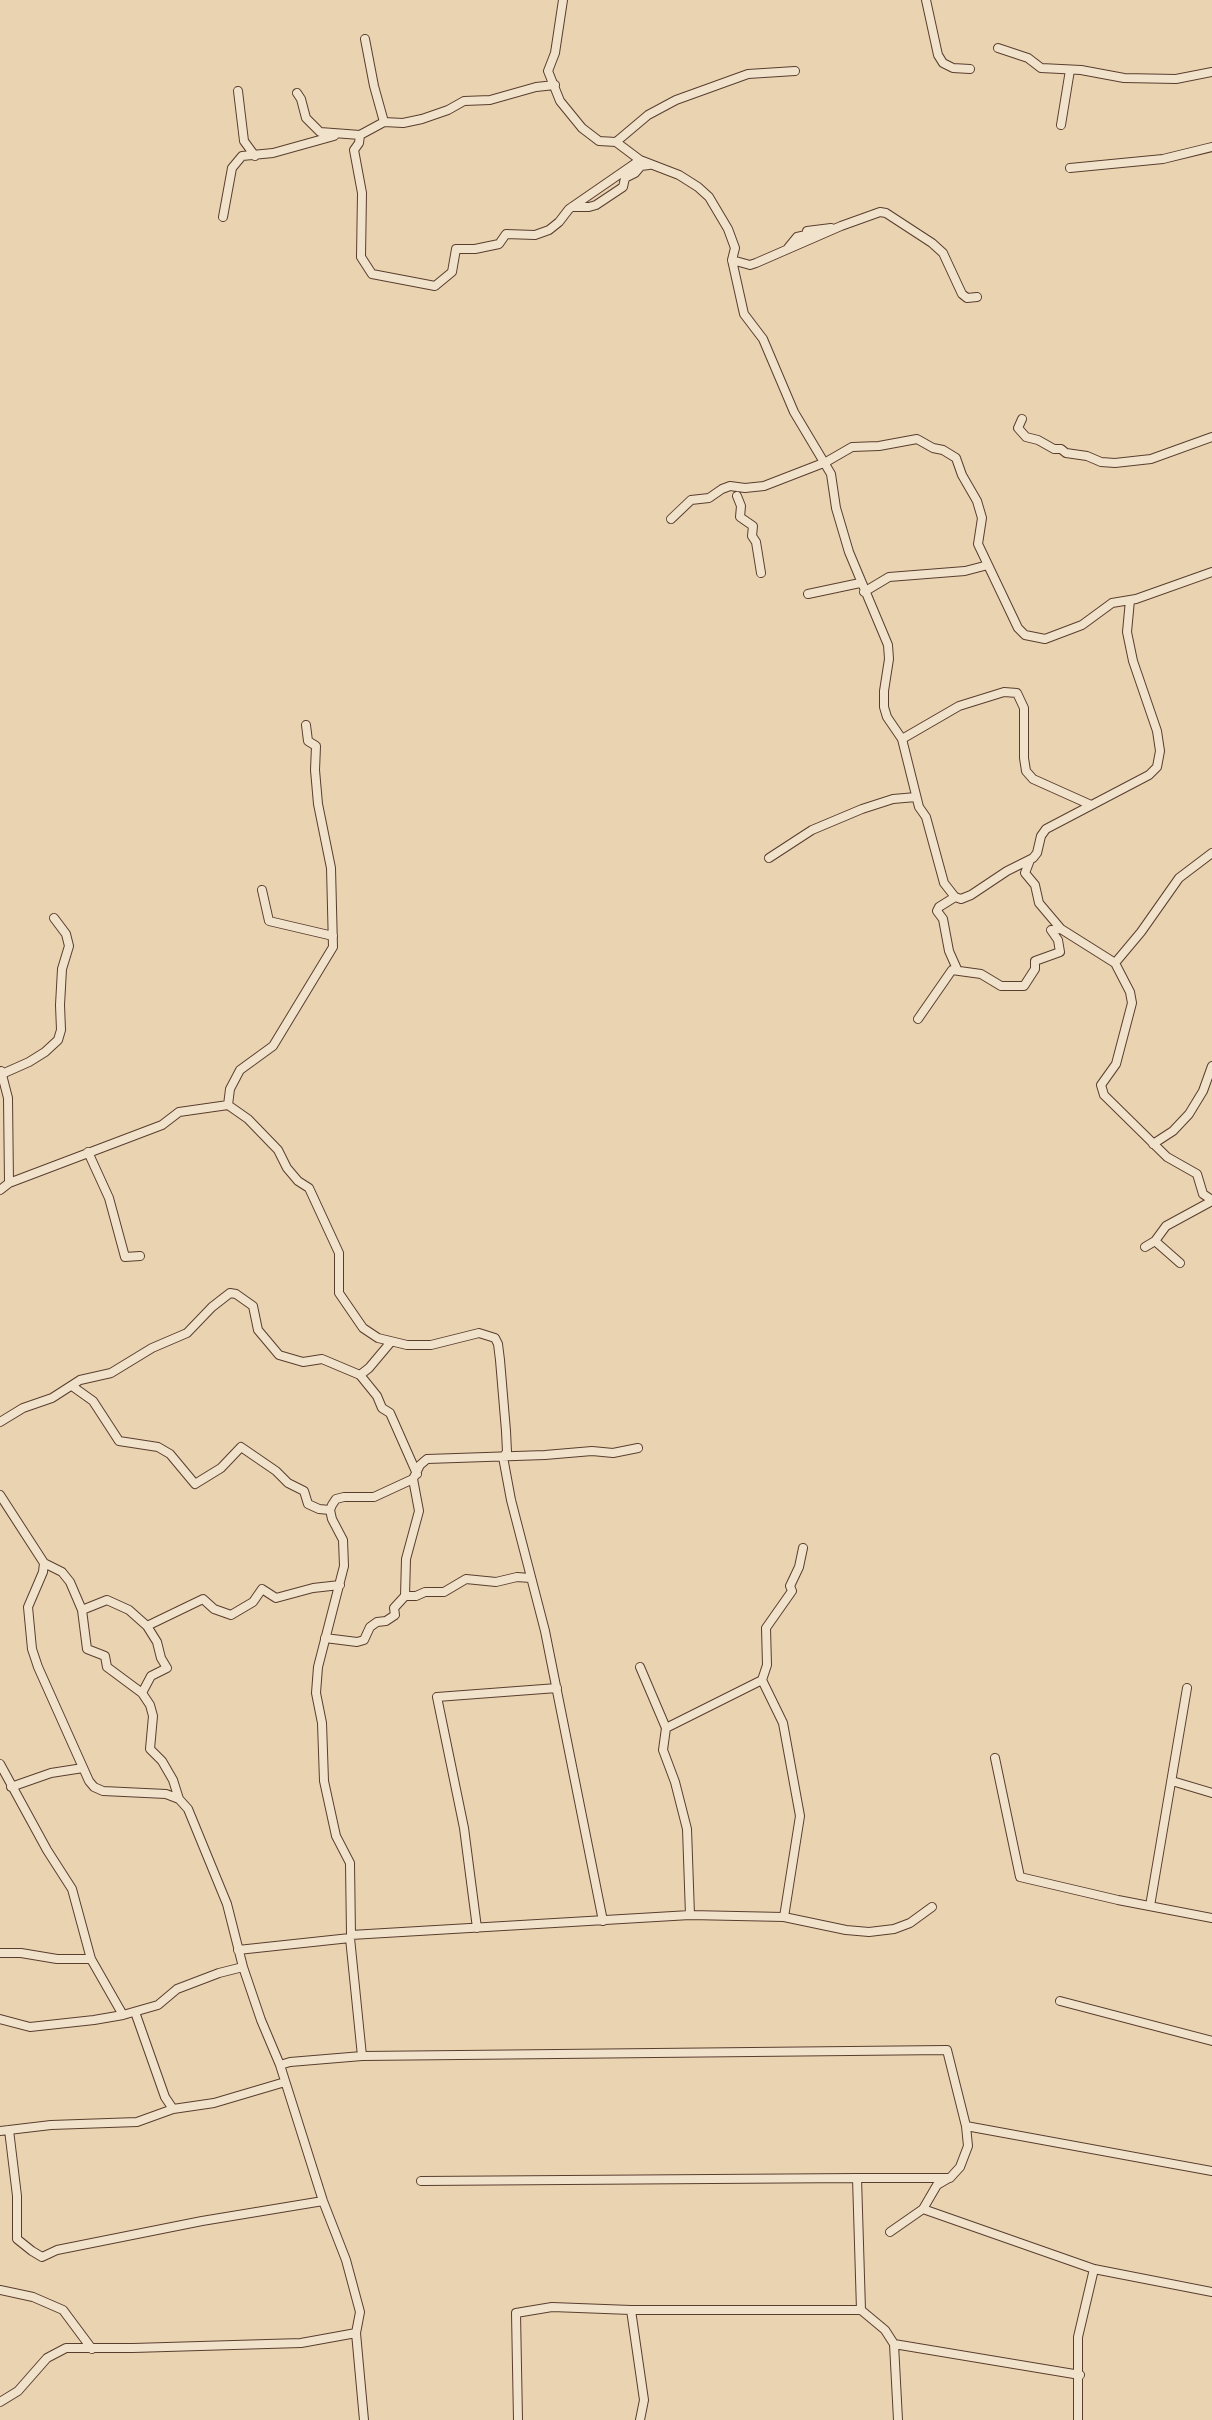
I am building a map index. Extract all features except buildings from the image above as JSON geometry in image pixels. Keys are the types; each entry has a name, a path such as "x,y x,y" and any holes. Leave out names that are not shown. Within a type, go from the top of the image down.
{"street":[{"path":"563,0 555,53 548,70 560,101 582,128 599,141 616,142 640,160 679,175 710,197 724,220 735,248 732,260 744,314 763,339 794,412 826,462 833,484 836,508 860,583 888,645 889,659 884,707 887,717 902,739 916,797 926,817 944,883 955,897 961,899 971,895 1007,871 1030,860 1037,853 1041,836 1046,830 1149,775 1157,767 1160,751 1157,731 1141,686 1127,632 1130,600"},
{"path":"926,0 938,55 943,63 953,68 970,69"},
{"path":"365,39 384,122"},
{"path":"998,48 1028,58 1041,68 1070,69 1124,78 1176,79 1212,72"},
{"path":"1061,125 1070,69"},
{"path":"616,142 648,115 676,100 748,74 795,71"},
{"path":"297,93 306,118 320,132 335,135 360,135 384,122 404,123 448,110 464,101 489,100 536,87 555,85"},
{"path":"238,91 244,141 255,156"},
{"path":"223,217 232,168 242,156 255,156 335,135"},
{"path":"360,135 359,143 354,150 362,194 361,257 372,274 435,285 452,272 456,249 476,249 499,244 506,234 537,235 554,226 572,207 640,160"},
{"path":"1070,168 1163,159 1212,147"},
{"path":"572,207 597,205 623,187 625,178 635,173 641,166 650,165"},
{"path":"732,260 750,265 786,250 796,237 806,235 807,231 839,227 880,212 886,213 932,243 943,253 962,294 967,298 976,297"},
{"path":"1022,419 1018,428 1026,437 1038,440 1054,449 1061,448 1066,453 1115,464 1151,459 1212,437"},
{"path":"736,496 754,488 776,483 788,475 826,462 852,447 879,446 917,439 933,448 943,450 956,459 977,501 982,518 978,544 1018,628 1025,635 1034,638 1045,639 1082,625 1112,603 1130,600 1212,572"},
{"path":"671,519 696,498 709,498 730,486 754,488"},
{"path":"736,496 745,488"},
{"path":"736,496 741,506 740,517 753,526 752,536 756,542 761,573"},
{"path":"864,592 889,577 965,571 988,565"},
{"path":"808,594 860,583"},
{"path":"902,739 959,706 1004,692 1017,693 1024,708 1026,771 1033,779 1091,805"},
{"path":"228,1105 234,1079 247,1062 273,1046 333,947 331,868 318,804 315,770 316,747 308,741 306,725"},
{"path":"769,858 812,830 862,809 893,800 916,797"},
{"path":"1115,963 1141,932 1179,878 1212,853"},
{"path":"1030,860 1026,875 1035,885 1039,903 1061,929 1115,963 1130,992 1132,1003 1116,1064 1101,1085 1104,1095 1171,1160 1197,1174 1203,1194 1212,1200 1166,1226 1155,1241 1145,1247"},
{"path":"262,890 269,921 333,936"},
{"path":"955,897 939,907 937,911 944,919 949,951 957,969"},
{"path":"9,1183 8,1098 1,1072 29,1062 58,1040 61,1030 62,969 69,946 66,933 54,918"},
{"path":"918,1019 952,970 981,974 1001,986 1024,986 1035,969 1035,961 1060,952 1058,940 1052,930 1061,929"},
{"path":"1153,1144 1173,1131 1189,1114 1203,1091 1212,1066"},
{"path":"0,1190 9,1183 162,1125 179,1112 228,1105 248,1119 278,1150 298,1181 309,1188 339,1253 339,1293 363,1328 390,1343 415,1346 431,1345 479,1333 495,1338 500,1360 506,1431 507,1452 503,1457 511,1500 557,1688 603,1921"},
{"path":"88,1152 109,1198 125,1257 140,1256"},
{"path":"1155,1241 1179,1263"},
{"path":"0,1422 23,1408 52,1398 80,1380 111,1373 152,1348 187,1333 212,1306 230,1293 236,1294 253,1306 258,1330 279,1355 303,1362 322,1359 360,1375 377,1396 382,1408 390,1413 415,1477 419,1511 406,1559 405,1596 394,1608 395,1615 370,1627 364,1640 357,1642 326,1638"},
{"path":"360,1375 390,1343"},
{"path":"72,1386 93,1401 119,1441 158,1447 170,1454 195,1484 221,1468 241,1447 276,1471 288,1483 304,1491 308,1504 319,1509 330,1510"},
{"path":"362,2056 350,1937 350,1863 336,1836 324,1781 322,1724 316,1693 318,1667 344,1566 343,1540 330,1510 336,1499 374,1497 415,1477 420,1465 427,1459 503,1457 592,1450 614,1453 638,1448"},
{"path":"0,1495 44,1563 62,1572 70,1581 82,1610 89,1652 105,1656 107,1667 142,1693 150,1705 153,1716 150,1749 168,1770 179,1799 188,1809 227,1904 243,1967 261,2020 280,2065 323,2200 346,2260 360,2312 356,2333 364,2420"},
{"path":"784,1917 800,1816 783,1724 762,1680 767,1665 766,1628 792,1591 790,1586 799,1567 803,1548"},
{"path":"44,1563 43,1572 28,1607 32,1649 83,1768 94,1787 103,1791 166,1794 179,1799"},
{"path":"405,1596 416,1596 425,1592 444,1592 466,1579 496,1582 518,1577 530,1578"},
{"path":"147,1626 203,1599 214,1609 231,1615 253,1602 262,1589 276,1598 313,1587 340,1585"},
{"path":"82,1610 107,1600 129,1610 147,1626 157,1642 160,1658 167,1668 151,1676 142,1693"},
{"path":"640,1667 666,1728 663,1750 675,1782 687,1829 690,1915"},
{"path":"666,1728 762,1680"},
{"path":"477,1928 464,1828 437,1697 557,1688"},
{"path":"1150,1906 1187,1688"},
{"path":"995,1758 1020,1877 1118,1900 1212,1918"},
{"path":"0,1764 75,1896 91,1959 123,2014"},
{"path":"11,1787 51,1773 83,1768"},
{"path":"1172,1781 1212,1793"},
{"path":"238,1950 350,1937 690,1915 784,1917 846,1930 869,1932 894,1929 910,1923 932,1907"},
{"path":"0,1953 21,1953 57,1959 91,1959"},
{"path":"0,2019 30,2027 94,2020 135,2012 158,2005 177,1989 219,1973 243,1967"},
{"path":"1060,2001 1212,2041"},
{"path":"135,2012 165,2097 173,2109"},
{"path":"280,2065 290,2062 362,2056 947,2050 966,2126 968,2146 960,2167 950,2178 938,2185 923,2209 890,2232"},
{"path":"0,2131 51,2125 137,2122 173,2109 214,2103 285,2082"},
{"path":"966,2126 1212,2171"},
{"path":"9,2130 18,2196 17,2239 42,2257 57,2250 323,2200"},
{"path":"857,2178 861,2310"},
{"path":"421,2181 950,2178"},
{"path":"923,2209 1094,2269 1212,2292"},
{"path":"1078,2420 1080,2375 1078,2337 1094,2269"},
{"path":"0,2290 33,2297 63,2310 92,2349"},
{"path":"518,2420 516,2313 552,2307 631,2310 861,2310 885,2330 894,2344 898,2420"},
{"path":"631,2310 644,2400 640,2420"},
{"path":"0,2402 18,2391 47,2358 66,2348 301,2343 356,2333"},
{"path":"894,2344 1080,2375"}]}
